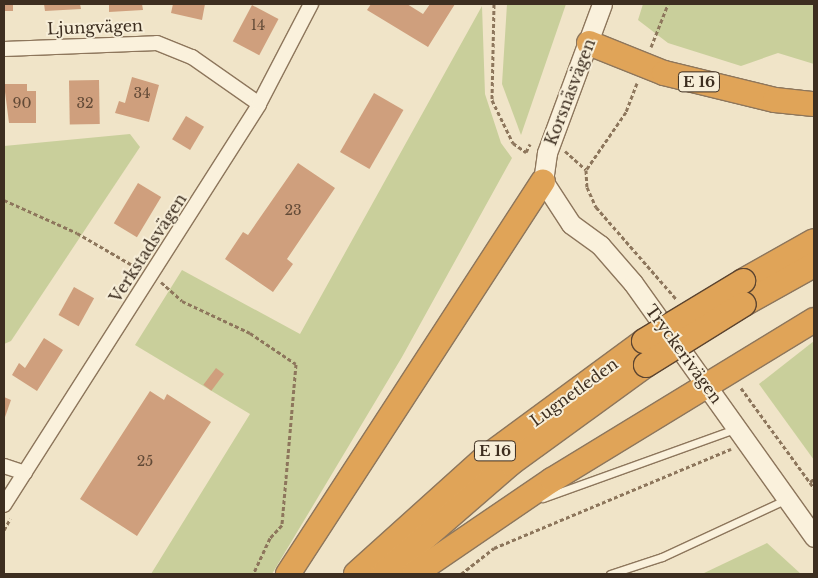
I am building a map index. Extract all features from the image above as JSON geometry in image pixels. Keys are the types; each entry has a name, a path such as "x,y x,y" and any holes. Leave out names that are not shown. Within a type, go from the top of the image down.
{"highway":[{"name":"E 16","path":"589,42 664,73 775,100 814,104"},
{"path":"288,574 543,181"},
{"name":"Lugnetleden","path":"384,574 511,463 814,241"},
{"name":"Lugnetleden","path":"356,574 485,458 644,341 744,292 814,265"},
{"path":"414,574 507,511 706,384 814,320"}],"street":[{"name":"Verkstadsvägen","path":"4,505 152,276 259,104 311,4"},
{"name":"Korsnäsvägen","path":"543,181 550,145 602,4"},
{"name":"Ljungvägen","path":"4,49 157,43 192,57 259,104"},
{"name":"Tryckerivägen","path":"543,181 572,224 600,245 634,283 814,538"},
{"path":"4,466 25,473"}],"lane":[{"path":"507,511 742,434"},
{"path":"610,574 662,557 787,499"}],"path":[{"path":"494,4 491,87 496,112 514,143 526,152 533,138 571,153 586,170"},
{"path":"650,50 668,4"},
{"path":"640,76 626,112 586,170 586,187 596,207 681,304"},
{"path":"4,200 76,233 152,276 182,300 250,333 296,364 282,525 270,538 253,574"},
{"path":"728,371 814,488"},
{"path":"461,574 494,548 742,434 769,425"},
{"path":"810,482 814,479"}],"green space":[{"path":"507,4 566,4 521,135 502,84"},
{"path":"643,4 814,4 814,64 778,53 741,66 668,43 638,20"},
{"path":"482,6 485,94 501,143 512,158 402,357 272,574 151,574 250,414 135,345 182,270 300,334"},
{"path":"130,134 140,147 11,341 4,344 4,146"},
{"path":"814,341 814,460 759,384"},
{"path":"767,543 801,574 702,574"}],"building":[{"path":"4,4 13,4 13,11 4,11"},
{"path":"44,4 80,4 81,9 45,11"},
{"path":"109,4 142,4 143,10 109,12"},
{"path":"173,4 205,4 202,20 171,13"},
{"path":"371,4 407,4 423,14 430,4 455,4 428,47 367,10"},
{"path":"252,5 278,19 259,55 233,41"},
{"path":"132,77 159,85 149,122 115,113 119,101 125,103"},
{"path":"99,80 100,124 70,125 69,81"},
{"path":"4,84 27,84 27,91 36,91 36,123 9,123"},
{"path":"374,93 403,110 369,169 340,152"},
{"path":"186,116 204,127 190,150 172,139"},
{"path":"298,163 335,188 287,259 293,264 273,292 225,259 243,232 248,235"},
{"path":"138,183 161,197 137,237 114,223"},
{"path":"74,287 94,298 79,326 58,315"},
{"path":"44,338 63,350 37,391 12,375 19,363 25,368"},
{"path":"216,368 224,374 211,391 203,385"},
{"path":"150,391 164,400 167,394 211,422 137,536 80,499"},
{"path":"4,397 11,400 4,420"}]}
